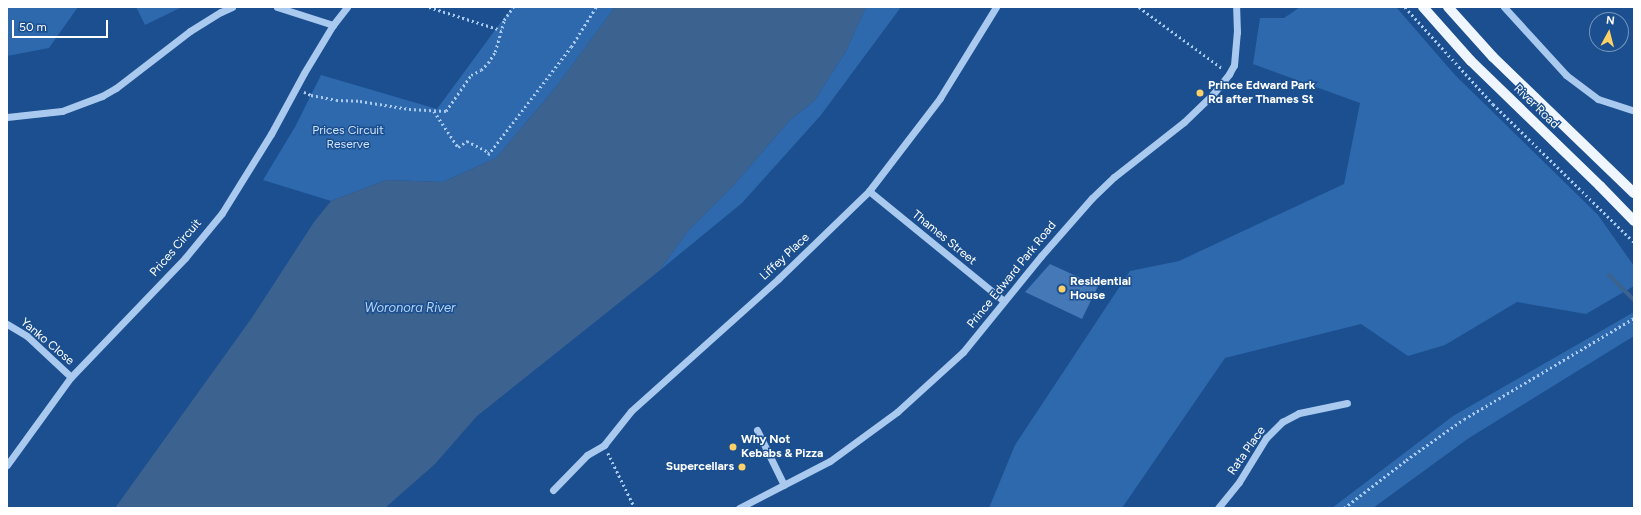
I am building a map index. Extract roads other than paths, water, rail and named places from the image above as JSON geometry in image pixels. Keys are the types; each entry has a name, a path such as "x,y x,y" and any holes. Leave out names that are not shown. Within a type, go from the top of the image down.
{"main road":[{"name":"River Road","path":"1423,7 1476,66 1600,186 1634,222"},
{"name":"River Road","path":"1448,7 1493,57 1634,193"}],"street":[{"path":"7,117 62,112 102,96 116,88 190,31 232,7"},
{"path":"277,7 333,25"},
{"name":"Prices Circuit","path":"7,465 71,377 185,258 222,213 271,134 333,25 347,7"},
{"name":"Liffey Place","path":"553,490 586,455 604,445 631,411 778,279 869,191 940,98 996,7"},
{"name":"Prince Edward Park Road","path":"739,508 830,461 897,412 963,352 1072,218 1114,177 1204,105 1229,74 1236,55 1236,7"},
{"path":"1504,7 1566,75 1598,99 1634,111"},
{"name":"Thames Street","path":"869,191 1004,301"},
{"name":"Yanko Close","path":"7,324 27,336 71,377"},
{"name":"Rata Place","path":"1218,508 1238,482 1266,438 1282,422 1299,414 1347,403"},
{"path":"757,430 784,485"}],"water":[{"name":"Woronora River","path":"615,7 866,7 846,51 815,100 789,121 733,186 688,231 659,271 477,416 435,464 385,508 115,508 251,319 314,222 331,201 386,180 443,182 496,158 556,87"}],"waterway":[{"path":"1609,275 1634,300"}],"place":[{"name":"Prince Edward Park Rd after Thames St","path":"1200,93"},
{"name":"Residential House","path":"1062,289"},
{"name":"Why Not Kebabs & Pizza","path":"733,447"},
{"name":"Supercellars","path":"742,467"}],"park label":[{"name":"Prices Circuit Reserve","path":"348,138"}]}
